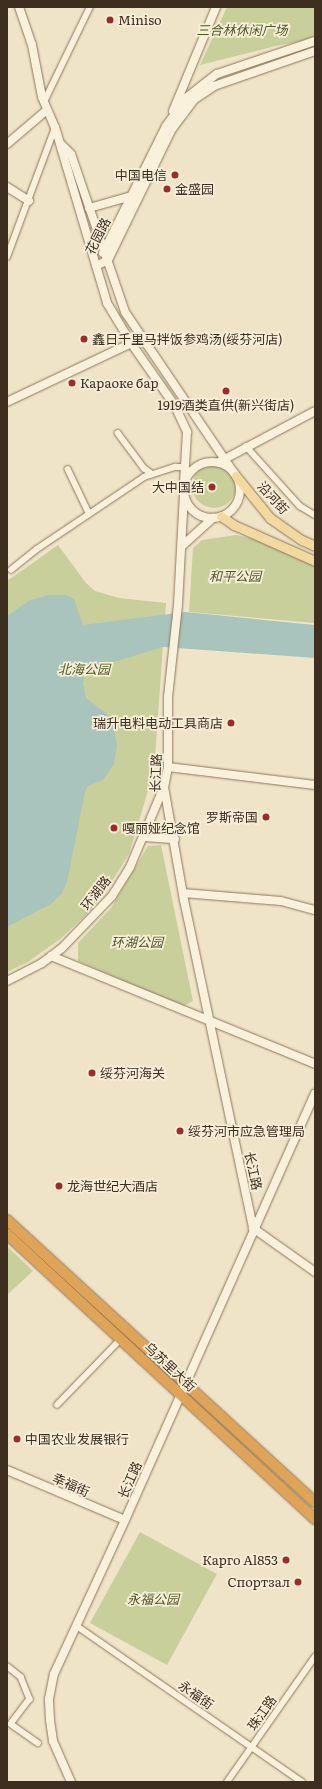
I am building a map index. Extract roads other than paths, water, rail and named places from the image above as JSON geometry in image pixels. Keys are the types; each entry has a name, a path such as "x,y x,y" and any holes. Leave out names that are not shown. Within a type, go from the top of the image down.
{"highway":[{"name":"乌苏里大街","path":"7,1220 315,1502"},
{"name":"乌苏里大街","path":"7,1234 315,1519"}],"main road":[{"path":"18,7 32,45 46,106 60,142 107,303 131,343 182,418 187,432 184,494 189,506 196,513 217,517 315,561"},
{"path":"172,116 177,96 216,7"},
{"name":"花园路","path":"96,266 172,116 195,89 217,74 315,41"},
{"name":"花园路","path":"96,266 108,260 172,129 195,99 214,86 315,51"},
{"path":"7,144 46,106"},
{"path":"60,142 71,154 88,208 108,260 125,312 222,460 236,476 240,486 237,502 231,511 217,517 182,546"},
{"path":"7,187 29,201"},
{"path":"88,208 132,196"},
{"path":"7,402 131,343"},
{"path":"184,483 189,473 197,466 207,462 222,460 315,411"},
{"name":"沿河街","path":"236,476 270,518 302,540 315,546"},
{"name":"长江路","path":"71,1782 53,1741 48,1706 50,1688 54,1674 186,1384 253,1228 209,1023 164,787 168,767 168,697 174,659 182,546 180,535 184,494"},
{"path":"168,767 315,785"},
{"name":"环湖路","path":"7,981 51,956 75,936 112,896 130,867 164,787"},
{"path":"144,837 175,839"},
{"path":"183,893 281,901 315,910"},
{"path":"51,956 209,1023 315,1064"},
{"path":"315,1092 253,1228 315,1272"},
{"name":"幸福街","path":"7,1470 125,1520"}],"street":[{"path":"46,106 90,7"},
{"path":"7,257 29,201 55,127"},
{"path":"118,433 144,468 152,474"},
{"path":"246,446 300,506 315,515"},
{"path":"11,570 89,514 152,474 174,467 185,467"},
{"path":"68,469 89,514"},
{"path":"57,1405 121,1339"},
{"name":"永福街","path":"77,1626 302,1782"},
{"name":"珠江路","path":"227,1782 315,1657"},
{"path":"7,1666 21,1678 30,1699 11,1724 38,1743"}],"water":[{"path":"49,595 66,595 74,599 83,625 185,612 315,625 315,658 163,647 94,668 85,674 83,683 86,698 106,713 112,722 117,745 114,764 103,780 88,786 85,792 67,882 62,893 51,904 7,927 7,616 30,600"}],"place":[{"name":"Miniso","path":"110,20"},
{"name":"中国电信","path":"175,175"},
{"name":"金盛园","path":"167,189"},
{"name":"鑫日千里马拌饭参鸡汤(绥芬河店)","path":"84,339"},
{"name":"Караоке бар","path":"72,383"},
{"name":"1919酒类直供(新兴街店)","path":"226,391"},
{"name":"大中国结","path":"212,487"},
{"name":"瑞升电料电动工具商店","path":"231,723"},
{"name":"罗斯帝国","path":"266,817"},
{"name":"嘎丽娅纪念馆","path":"114,828"},
{"name":"绥芬河海关","path":"92,1073"},
{"name":"绥芬河市应急管理局","path":"180,1131"},
{"name":"龙海世纪大酒店","path":"59,1186"},
{"name":"中国农业发展银行","path":"17,1439"},
{"name":"Карго Al853","path":"286,1560"},
{"name":"Спортзал","path":"298,1582"}],"park label":[{"name":"三合林休闲广场","path":"242,30"},
{"name":"和平公园","path":"235,576"},
{"name":"北海公园","path":"84,669"},
{"name":"环湖公园","path":"137,942"},
{"name":"永福公园","path":"153,1599"}]}
